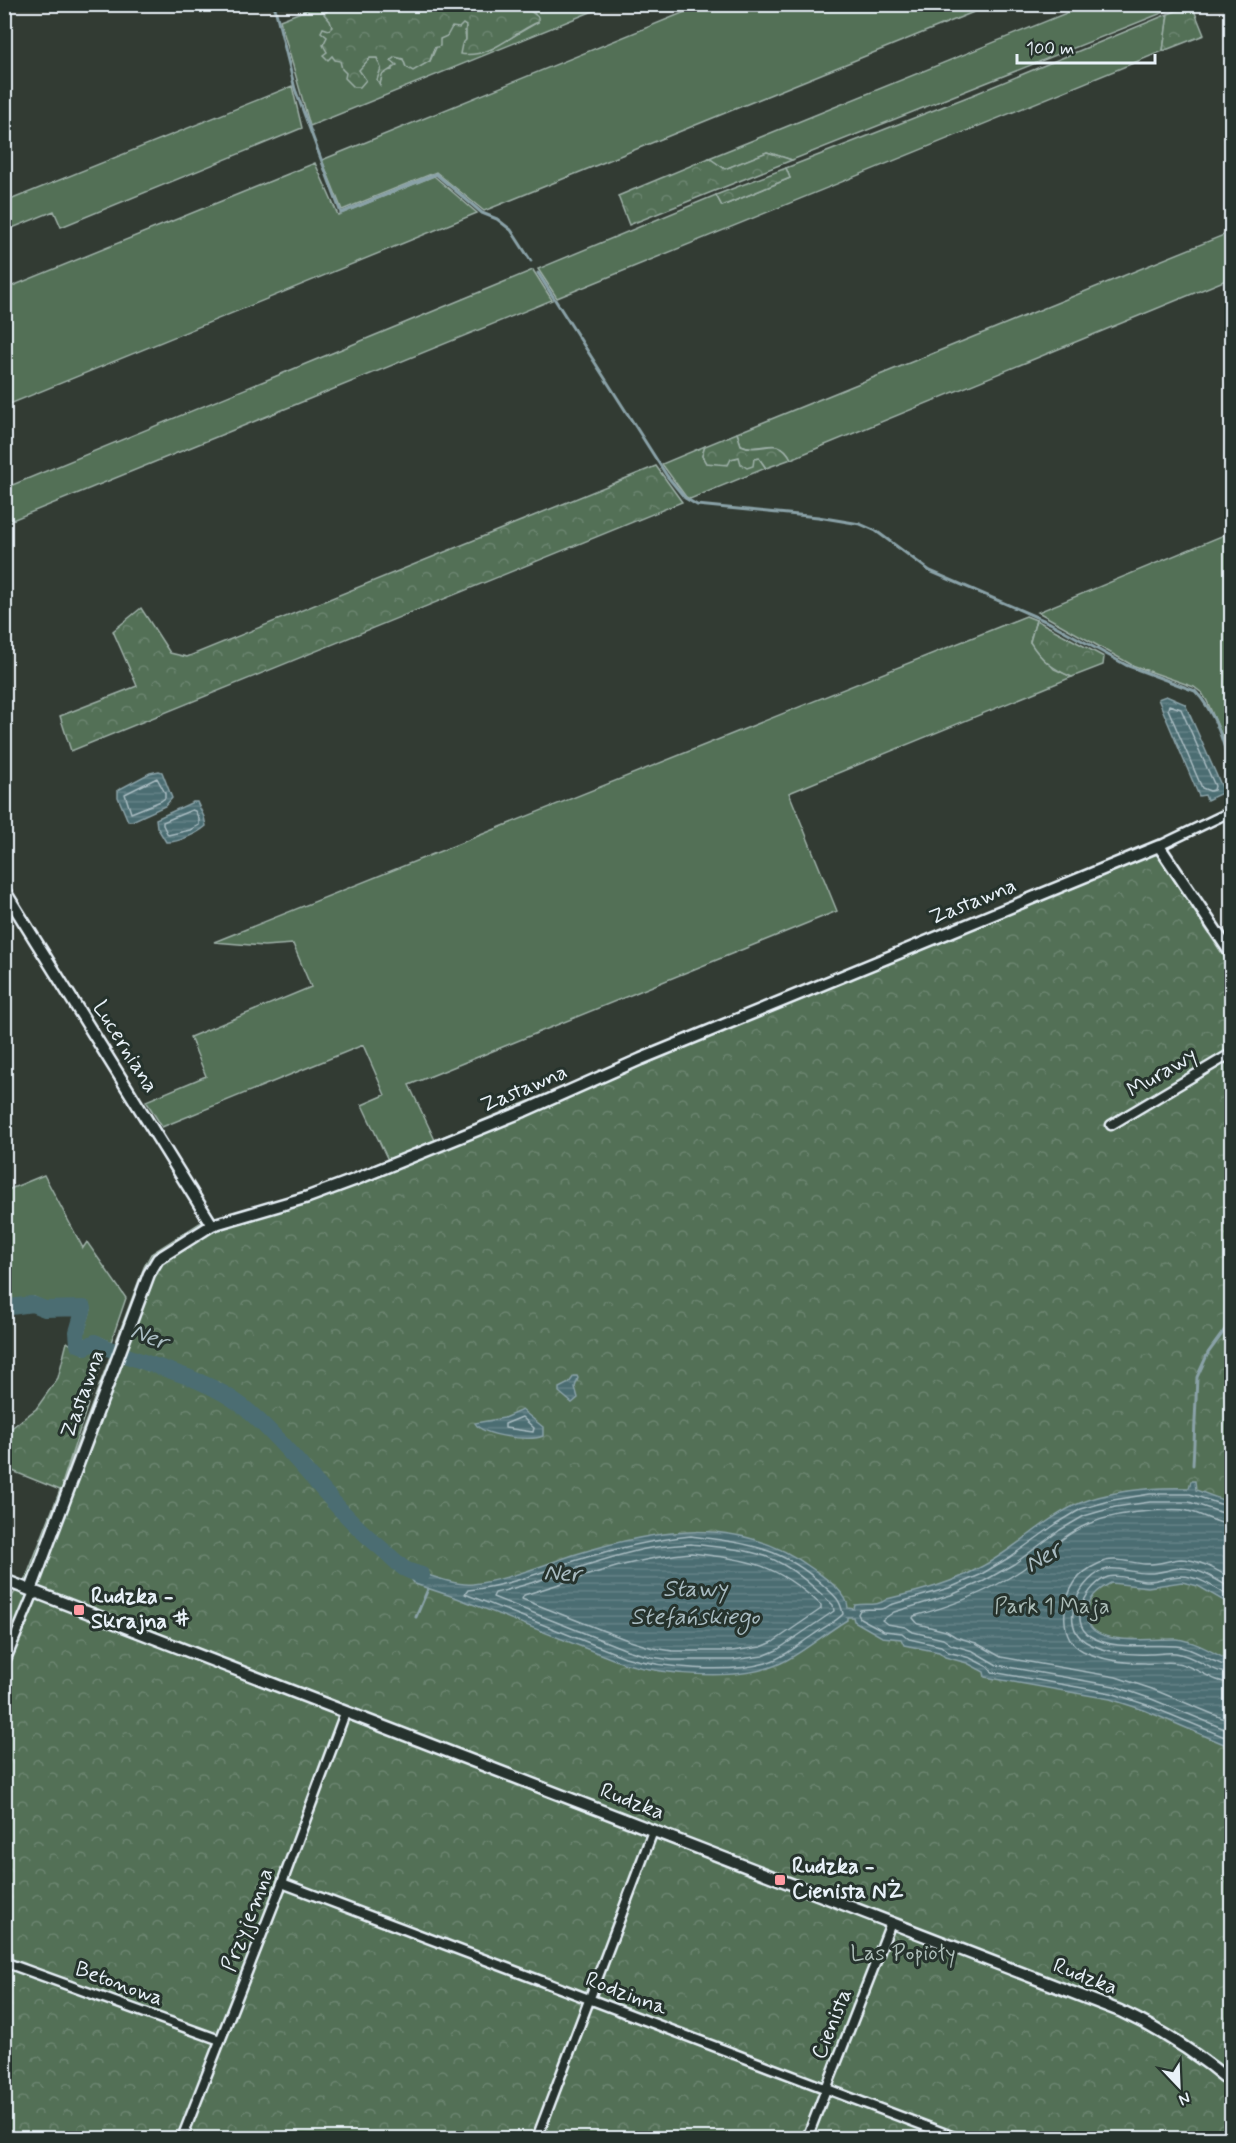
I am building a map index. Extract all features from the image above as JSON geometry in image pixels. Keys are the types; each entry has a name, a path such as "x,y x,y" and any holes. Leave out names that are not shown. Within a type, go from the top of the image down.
{"street":[{"name":"Zastawna","path":"32,1591 153,1265 169,1251 212,1225 308,1197 524,1111 641,1059 1159,846 1232,811"},
{"path":"1159,846 1232,955"},
{"name":"Lucerniana","path":"4,890 212,1225"},
{"name":"Murawy","path":"1111,1125 1232,1053"},
{"name":"Rudzka","path":"5,1581 1134,2018 1183,2045 1232,2083"},
{"path":"4,1664 32,1591"},
{"name":"Przyjemna","path":"182,2139 282,1883 345,1713"},
{"path":"537,2139 653,1831"},
{"name":"Rodzinna","path":"282,1883 957,2139"},
{"name":"Cienista","path":"807,2139 891,1923"},
{"name":"Betonowa","path":"4,1962 220,2040"}],"green space":[{"path":"319,5 327,5 330,8 332,28 327,37 332,56 358,70 370,58 377,58 381,75 385,71 392,70 391,60 395,57 403,59 406,67 413,70 430,61 440,39 451,27 463,24 466,26 466,40 488,51 538,22 534,12 526,8 530,6 608,5 310,126 280,20"},
{"path":"327,5 541,5 526,8 538,17 538,22 482,53 460,54 462,44 466,40 466,26 463,24 459,28 452,27 447,36 440,39 440,46 434,48 430,61 413,71 406,67 403,59 395,57 391,60 397,65 382,75 380,85 377,80 381,68 377,58 370,58 359,70 366,80 360,87 354,87 345,78 346,73 340,61 335,60 332,56 328,60 323,55 327,52 323,45 327,37 321,32 323,28 329,30 332,27 324,14 330,8"},
{"path":"702,5 991,5 484,211 436,172 342,210 322,160"},
{"path":"1086,5 1182,5 792,160 767,152 725,169 709,158"},
{"path":"1192,5 1204,35 1163,51 1168,14"},
{"path":"1168,14 1163,51 557,298 538,269 716,195 722,206 790,178 786,168 975,94"},
{"path":"292,86 302,128 61,227 54,211 5,231 5,202"},
{"path":"767,152 792,160 629,225 618,196 709,158 725,169"},
{"path":"315,163 338,215 434,176 477,213 5,406 5,289"},
{"path":"786,168 790,178 722,206 716,195"},
{"path":"1231,232 1231,278 791,459 781,447 741,445 737,433"},
{"path":"533,270 552,300 5,523 5,488"},
{"path":"737,433 741,445 756,448 781,447 791,459 766,468 759,458 754,459 753,466 747,468 741,464 739,457 731,459 728,465 706,463 702,456 705,446"},
{"path":"705,446 702,456 706,463 740,457 759,458 766,468 690,499 686,497 662,464"},
{"path":"656,466 682,502 71,751 60,716 137,686 113,631 141,608 170,653 187,657"},
{"path":"1231,532 1231,757 1202,693 1194,687 1132,665 1038,612"},
{"path":"1026,616 1036,620 1030,642 1054,669 1072,677 789,793 837,911 409,1085 435,1140 388,1160 362,1105 385,1095 363,1045 162,1127 146,1101 206,1076 190,1037 311,987 293,944 264,946 214,942"},
{"path":"1036,620 1104,657 1103,665 1072,677 1053,667 1043,659 1030,642"},
{"path":"1150,844 1231,967 1231,2138 5,2138 4,1606 26,1578 60,1490 5,1468 5,1433 36,1409 58,1378 67,1342 84,1354 96,1350 104,1355 62,1484 144,1267 151,1254 200,1223 297,1197"},
{"path":"44,1175 83,1248 87,1242 126,1298 111,1342 98,1336 87,1341 83,1336 91,1309 87,1302 46,1303 34,1297 5,1302 5,1191"}],"water":[{"path":"1166,696 1185,704 1224,792 1207,800 1205,795 1199,796 1158,699"},
{"path":"162,772 172,798 165,806 128,821 118,797 118,790 150,773"},
{"path":"197,802 206,826 187,837 166,842 157,827 156,819"},
{"path":"574,1376 578,1378 575,1387 578,1398 572,1403 559,1392 559,1388 569,1383"},
{"path":"522,1410 543,1427 543,1436 537,1438 507,1437 479,1428 475,1423 504,1418"},
{"name":"Stawy Stefańskiego","path":"1191,1481 1195,1481 1196,1490 1231,1503 1231,1605 1198,1586 1182,1582 1148,1587 1111,1583 1094,1595 1089,1603 1087,1614 1089,1625 1097,1633 1109,1637 1138,1640 1183,1640 1205,1648 1231,1662 1231,1747 1144,1710 1110,1699 985,1677 984,1672 967,1663 945,1657 939,1652 904,1645 901,1639 882,1637 854,1621 853,1617 847,1617 847,1620 790,1659 764,1669 725,1675 703,1675 640,1667 623,1663 457,1598 415,1584 402,1567 447,1581 473,1584 511,1576 573,1555 635,1538 696,1532 726,1534 756,1540 785,1552 829,1581 840,1591 848,1608 854,1609 855,1605 879,1603 968,1574 992,1561 1067,1509 1080,1503 1133,1490 1189,1488"}],"waterway":[{"path":"274,4 295,89 341,213 436,174 482,213 497,219 511,230 531,261"},
{"path":"538,273 667,476 685,498 697,505 818,517 860,524 876,531 930,571 1050,623 1126,665 1195,691 1214,719 1232,774"},
{"name":"Ner","path":"4,1308 32,1304 45,1309 84,1308 77,1332 78,1344 86,1347 95,1342 113,1351 188,1377 224,1394 260,1421 362,1532 403,1568 422,1575"},
{"path":"1193,1465 1197,1377 1208,1353 1232,1320"},
{"path":"416,1617 428,1589"}],"place":[{"name":"Rudzka - Skrajna #","path":"79,1610"},
{"name":"Rudzka - Cienista NŻ","path":"780,1880"}],"park label":[{"name":"Park 1 Maja","path":"1052,1607"},
{"name":"Las Popioły","path":"903,1954"}]}
